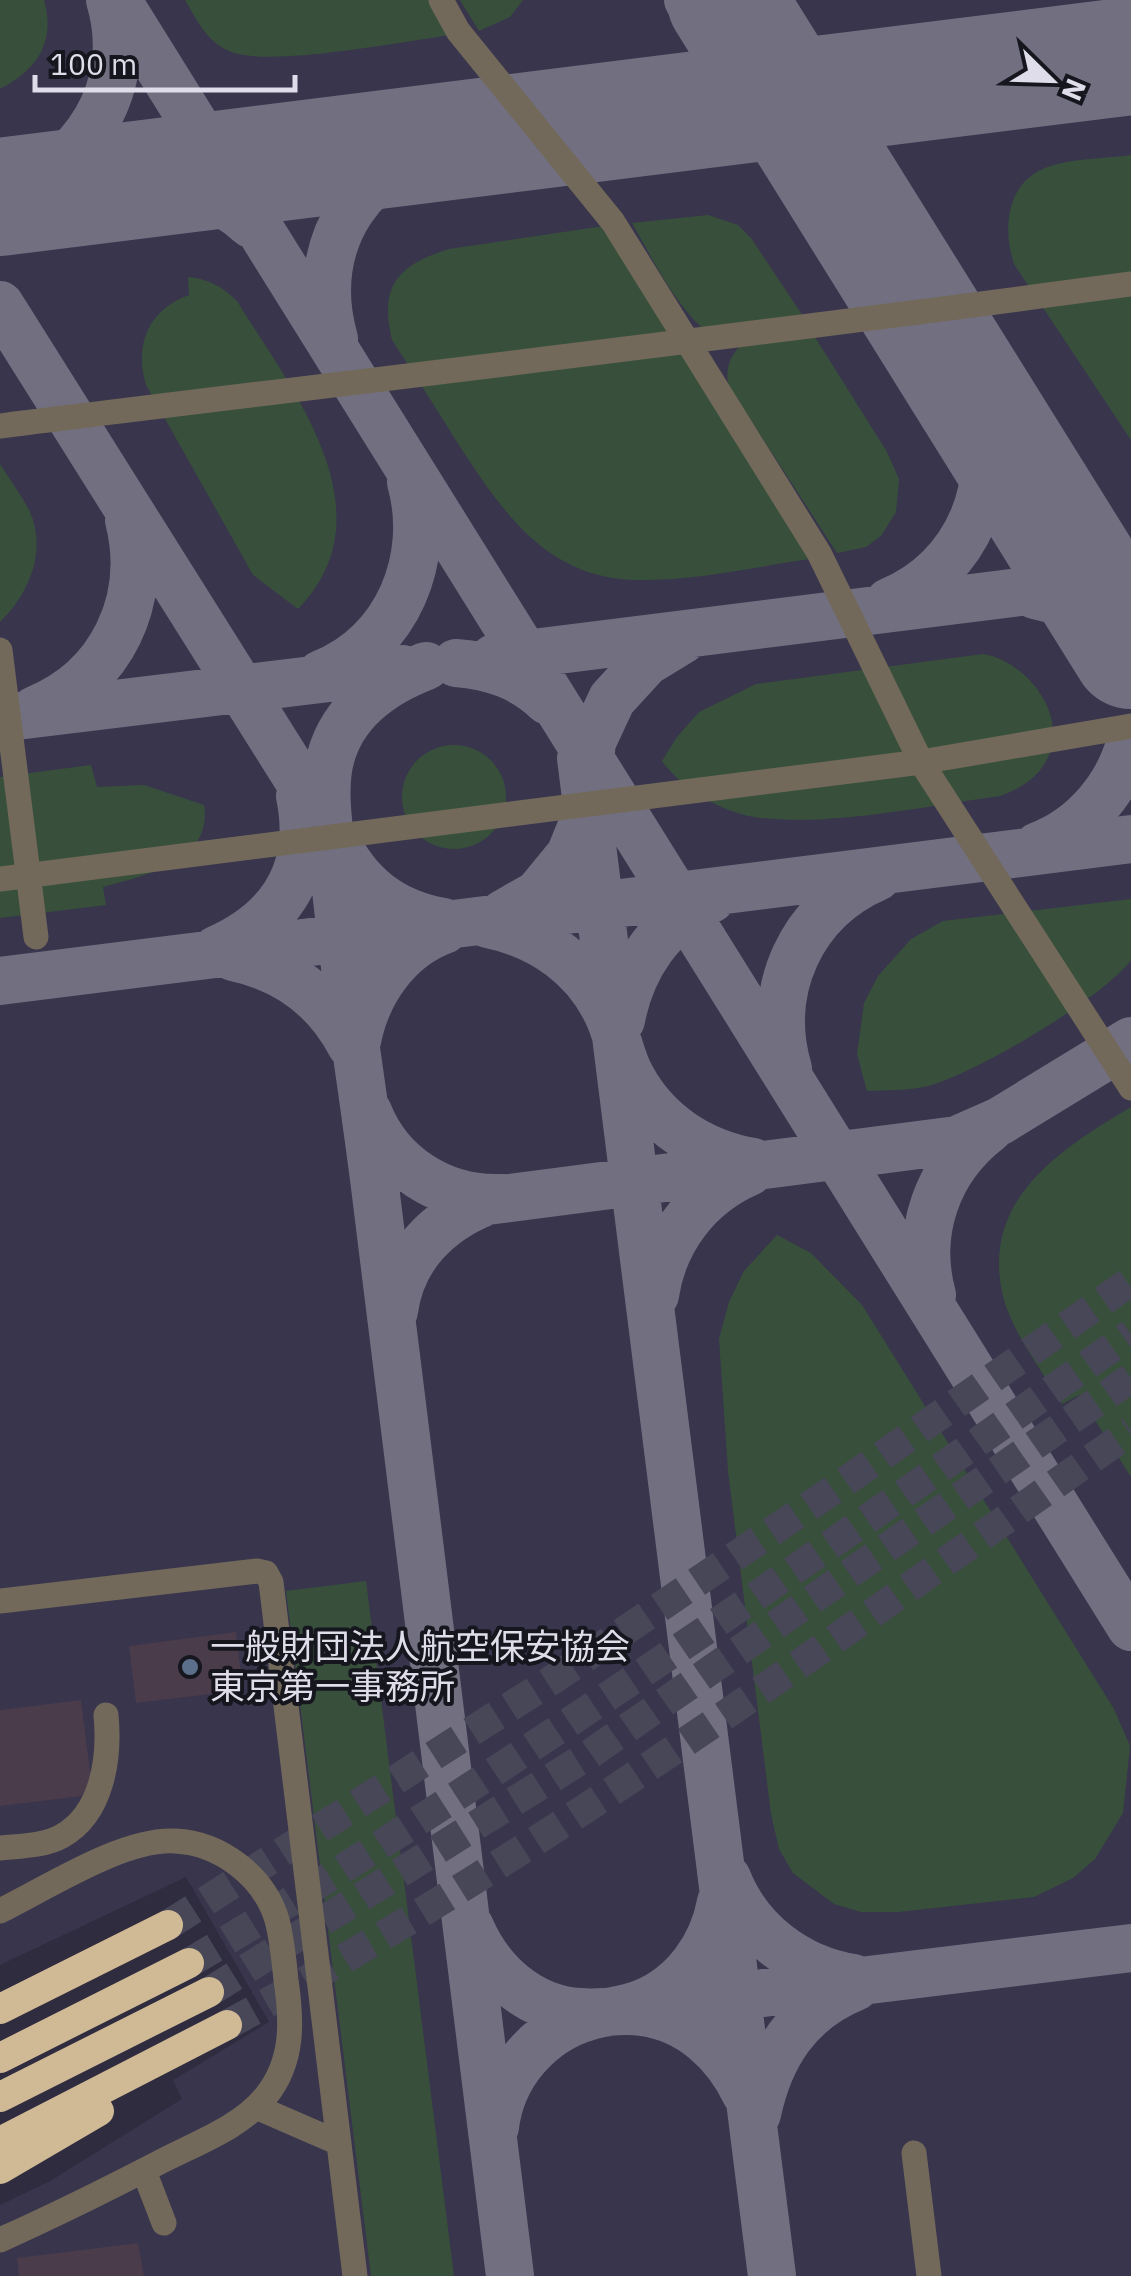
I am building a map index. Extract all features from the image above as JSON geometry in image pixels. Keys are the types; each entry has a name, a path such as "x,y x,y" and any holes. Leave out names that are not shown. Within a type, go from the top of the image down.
{"highway":[{"path":"0,2008 168,1925"},
{"path":"0,2058 189,1963"},
{"path":"0,2098 209,1992"},
{"path":"0,2142 227,2024"},
{"path":"0,2169 154,2078 194,2041"}],"street":[{"path":"441,0 458,30 613,222 688,340 819,553 921,762 1131,1088"},
{"path":"0,426 811,328 1131,284"},
{"path":"0,650 36,937"},
{"path":"0,879 921,762 1131,726"},
{"path":"0,1601 266,1572 274,1601 356,2276"},
{"path":"0,1848 62,1836 85,1816 104,1776 106,1715"},
{"path":"0,1911 130,1847 156,1841 198,1845 239,1865 253,1877 276,1916 290,2012 290,2044 284,2063 269,2093 256,2108 227,2128 0,2240"},
{"path":"256,2108 340,2143"},
{"path":"914,2152 929,2276"},
{"path":"144,2170 164,2223"}],"shaded area":[{"path":"0,0 1131,0 1131,2276 0,2276 0,2205 50,2181 182,2099 173,2080 269,2022 186,1877 0,1965"}],"green space":[{"path":"0,0 44,0 47,29 33,64 0,89"},
{"path":"185,0 444,0 465,33 307,55 248,56 214,42"},
{"path":"460,0 523,0 510,17 479,31"},
{"path":"1131,155 1131,440 1014,264 1008,223 1015,197 1032,175 1065,162"},
{"path":"708,215 738,225 751,238 805,319 701,327 663,278 632,223"},
{"path":"617,224 823,557 665,579 609,577 580,569 531,538 492,494 392,340 388,305 391,291 396,280 417,262 449,249"},
{"path":"188,277 214,284 237,301 283,373 323,452 334,492 336,532 325,572 298,609 253,575 146,385 142,356 148,330 164,309 189,295"},
{"path":"813,334 887,452 899,479 896,512 881,536 866,547 837,553 728,385 729,363 741,345"},
{"path":"0,464 30,512 37,542 27,585 0,622"},
{"path":"983,654 1000,659 1030,680 1049,711 1053,728 1052,746 1041,769 1025,784 1000,796 849,817 761,818 706,799 681,782 662,761 699,712 756,684"},
{"path":"454,745 474,749 497,768 506,797 502,817 483,840 454,849 434,845 411,826 402,797 406,777 425,754"},
{"path":"91,765 97,787 144,785 204,805 204,824 198,840 173,863 103,887 106,905 0,918 0,777"},
{"path":"1131,899 1131,960 1094,994 1037,1033 949,1079 913,1089 867,1091 857,1054 864,1003 878,976 911,939 943,921"},
{"path":"1131,1107 1131,1477 1079,1395 1062,1404 1029,1352 1007,1309 999,1262 1003,1231 1032,1181 1078,1141"},
{"path":"777,1235 811,1253 862,1305 1114,1709 1130,1746 1123,1813 1095,1859 1073,1878 1034,1897 898,1912 861,1912 834,1904 793,1873 779,1849 771,1814 728,1471 719,1339 729,1302 744,1271"},
{"path":"366,1581 454,2276 371,2276 286,1591"}],"building":[{"path":"236,1632 243,1690 136,1703 129,1646"},
{"path":"81,1700 91,1779 82,1796 0,1806 0,1710"},
{"path":"138,2243 144,2276 19,2276 17,2258"}],"taxiway":[{"path":"0,193 30,182 56,165 79,145 96,120 109,93 116,63 110,0"},
{"path":"117,0 1131,1627"},
{"path":"688,0 727,42 863,216"},
{"path":"757,0 810,115"},
{"path":"1076,62 1131,44"},
{"path":"334,339 327,303 329,269 337,238 351,210 371,185 397,165 462,138"},
{"path":"132,180 196,191 224,204 251,224"},
{"path":"0,305 328,827"},
{"path":"889,602 917,587 940,568 973,519 982,491 985,462 984,431 976,401"},
{"path":"321,674 348,660 370,642 403,595 417,540 411,482"},
{"path":"1049,517 1087,548 1131,567"},
{"path":"35,710 85,678 118,633 134,579 129,520"},
{"path":"494,658 1131,578"},
{"path":"1035,595 1091,614 1116,631 1131,654"},
{"path":"503,914 538,894 570,855 583,823 592,742 612,699 646,662 682,640"},
{"path":"456,663 506,674 548,701"},
{"path":"426,666 392,682 350,718 328,770 327,811 510,2276"},
{"path":"0,718 403,669"},
{"path":"1038,846 1070,829 1097,804 1118,774 1131,740"},
{"path":"581,758 772,2276"},
{"path":"216,950 259,924 288,890 302,847 300,796"},
{"path":"335,839 354,871 378,895 408,912 443,922"},
{"path":"0,981 1131,839"},
{"path":"788,1069 782,1010 795,956 809,931 828,910 850,891 877,877"},
{"path":"621,1020 632,982 651,948 677,920 711,899"},
{"path":"488,924 545,945 576,969 601,1000 641,1094 667,1122 698,1144 753,1162"},
{"path":"357,1041 368,1006 386,974 412,948 444,930"},
{"path":"233,957 270,969 303,987 329,1013 351,1045"},
{"path":"394,1311 405,1274 425,1243 453,1219 487,1201 957,1140 1000,1121 1131,1041"},
{"path":"368,1112 389,1148 420,1176 458,1193 500,1198"},
{"path":"932,1295 926,1248 935,1203 956,1163 989,1129"},
{"path":"655,1295 666,1256 686,1221 714,1193 749,1172"},
{"path":"727,1878 748,1915 777,1945 813,1966 853,1978"},
{"path":"495,2127 514,2073 539,2044 572,2023 637,2005 672,1986 704,1949 721,1902"},
{"path":"470,1927 488,1959 528,1996 561,2009 642,2012 676,2021 717,2051 746,2094"},
{"path":"607,2012 1131,1948"},
{"path":"757,2114 769,2073 789,2037 817,2008 855,1987"}],"runway":[{"path":"726,0 1131,650"},
{"path":"0,197 1131,56"}],"tunnel":[{"path":"168,1925 552,1680 836,1488 1131,1281"},
{"path":"189,1963 548,1736 783,1578 1131,1334"},
{"path":"209,1992 590,1754 1131,1378"},
{"path":"227,2025 345,1958 575,1816 1131,1431"}],"place":[{"name":"一般財団法人航空保安協会 東京第一事務所","path":"190,1667"}]}
